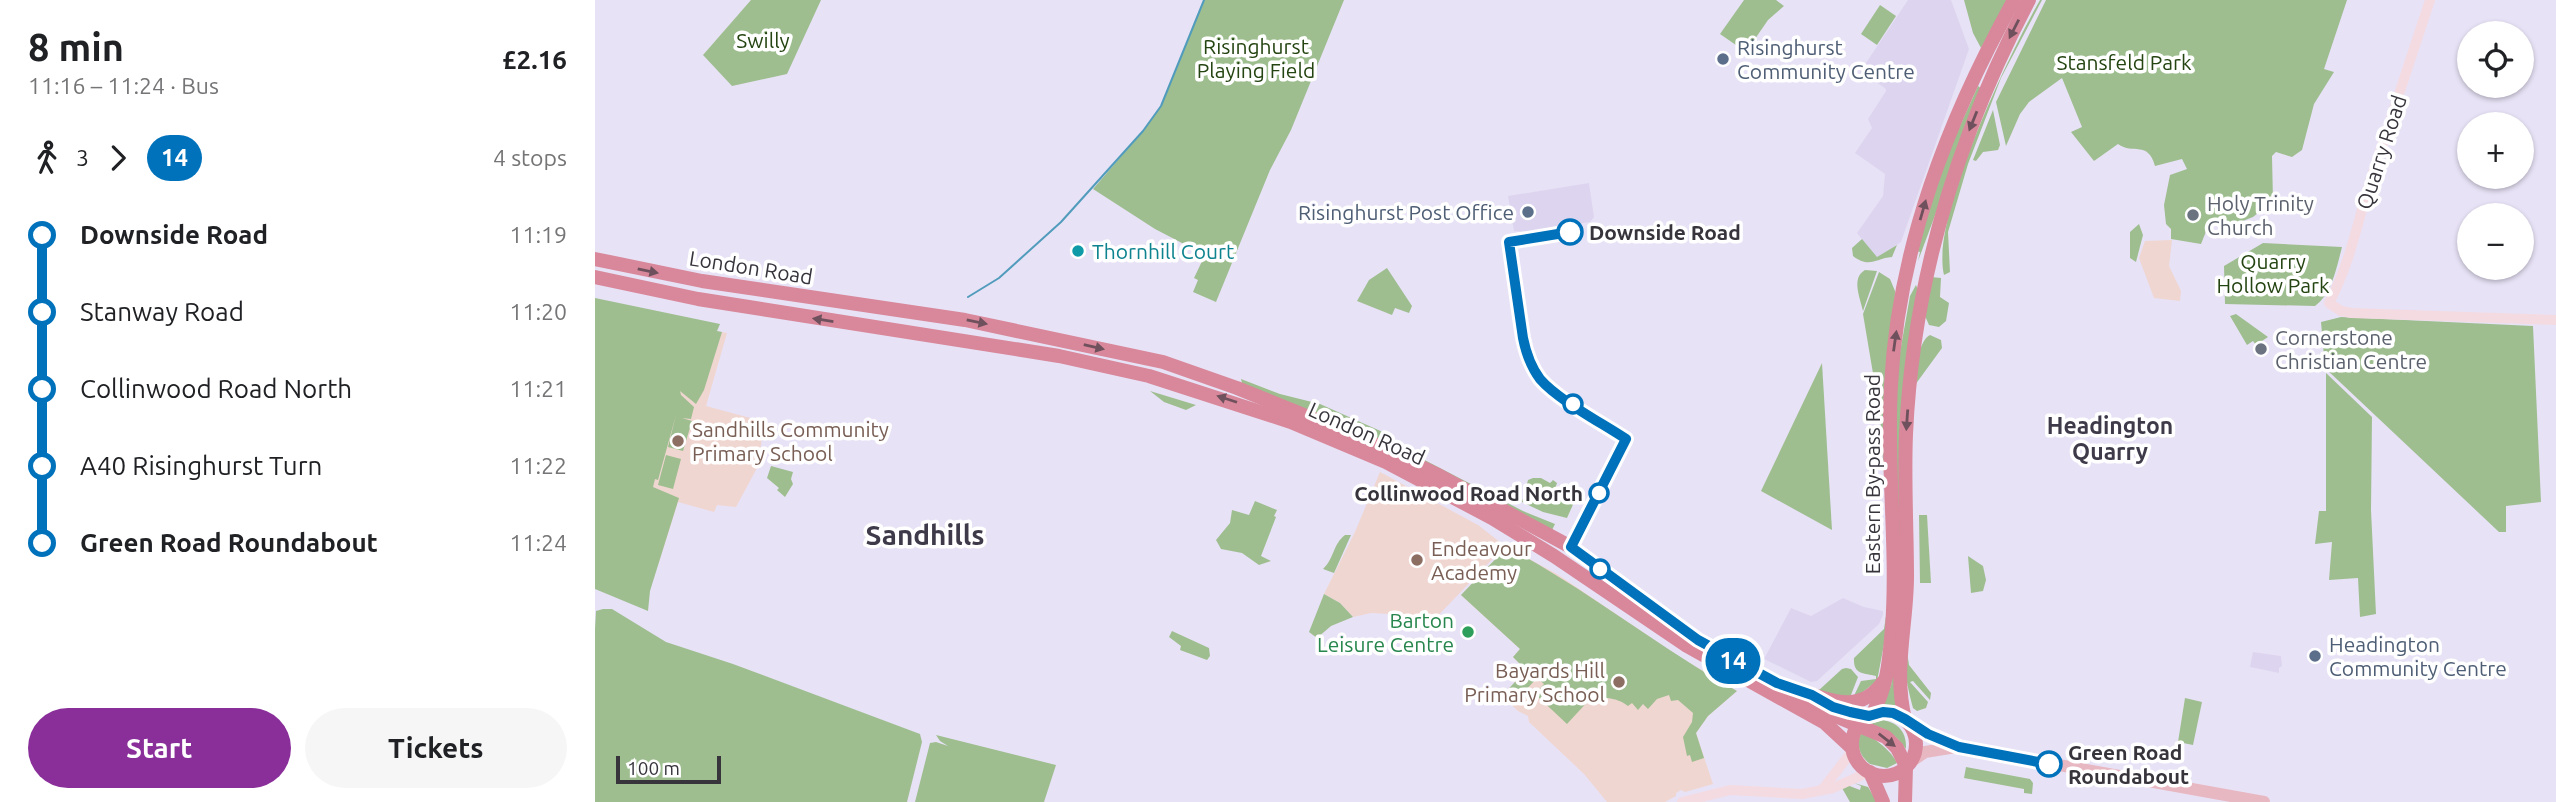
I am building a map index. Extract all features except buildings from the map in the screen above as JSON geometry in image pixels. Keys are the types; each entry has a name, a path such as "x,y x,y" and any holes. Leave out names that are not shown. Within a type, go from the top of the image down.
{"highway":[{"name":"Eastern By-pass Road","path":"1866,719 1885,688 1888,671 1894,580 1891,385 1906,276 1929,188 1944,145 1981,60 2014,0"},
{"name":"Eastern By-pass Road","path":"1908,721 1899,676 1907,580 1906,452 1917,328 1932,251 1961,150 1990,79 2029,0"},
{"name":"London Road","path":"595,258 702,281 902,310 1028,332 1163,362 1293,416 1492,518 1555,556 1687,646 1825,723 1853,749"},
{"name":"London Road","path":"595,277 698,299 1059,356 1149,376 1293,416 1367,441 1436,474 1571,547 1698,640 1777,683 1813,699"},
{"path":"1813,699 1844,704 1856,703 1873,693 1888,671"},
{"path":"1813,699 1866,719 1892,742 1908,764"},
{"path":"1813,699 1833,715 1866,719 1888,712 1908,721 1916,735 1916,746 1908,764 1905,802"},
{"path":"1866,719 1854,734 1853,749 1861,765 1870,772 1884,802"},
{"path":"1870,772 1888,775 1908,764"}],"main road":[{"path":"1908,721 1928,734 1959,747 2264,802"},
{"path":"1908,764 1925,752 1959,747"}],"street":[{"name":"Quarry Road","path":"2430,0 2369,184 2353,244 2329,303 2341,311 2351,313 2556,320"},
{"path":"1817,795 1853,749"},
{"path":"1682,802 1730,789 1817,795 1870,772"}],"shaded area":[{"path":"1908,0 1951,0 1969,49 1901,242 1877,258 1857,233 1883,196 1885,174 1855,153 1872,128 1868,119 1886,91 1860,72"},
{"path":"1589,183 1594,217 1590,222 1524,232 1514,231 1508,196"},
{"path":"2172,240 2169,266 2181,291 2180,301 2154,298 2139,258 2145,241"},
{"name":"Sandhills Community Primary School","path":"608,312 727,333 706,406 765,422 757,468 736,507 717,505 714,512 678,502 659,562 595,537 595,332"},
{"name":"Endeavour Academy","path":"1380,472 1478,525 1505,546 1427,627 1408,618 1389,614 1371,613 1353,617 1340,603 1324,594 1355,532"},
{"name":"Bayards Hill Primary School","path":"1507,547 1557,574 1678,656 1737,691 1708,716 1696,733 1713,784 1685,792 1681,790 1665,802 1607,802 1584,774 1529,722 1528,716 1518,711 1502,696 1526,670 1513,657 1520,649 1461,595"},
{"path":"1843,598 1883,611 1883,615 1879,624 1817,681 1811,682 1764,659 1791,608 1811,616"},
{"path":"2253,652 2281,656 2282,666 2279,673 2250,667"}],"green space":[{"name":"Swilly","path":"751,0 821,0 787,74 732,86 703,55"},
{"name":"Risinghurst Playing Field","path":"1204,0 1344,0 1216,302 1193,292 1198,280 1194,278 1205,255 1155,229 1093,189 1161,106"},
{"path":"1744,0 1776,0 1784,6 1768,20 1746,52 1720,34"},
{"path":"1964,0 2008,0 1981,48 1973,33"},
{"path":"2040,0 2001,78 1968,164 1948,232 1950,272 1944,275 1943,249 1960,177 1975,136 2010,57"},
{"name":"Stansfeld Park","path":"2046,0 2347,0 2324,69 2334,72 2314,104 2302,150 2292,157 2276,152 2272,156 2273,201 2253,217 2235,224 2221,221 2207,229 2201,244 2171,239 2164,205 2170,175 2187,169 2182,159 2155,166 2148,153 2118,144 2094,161 2071,132 2082,127 2062,78 2029,102 2020,114 2006,146 1996,102"},
{"path":"1880,5 1896,16 1877,45 1861,34"},
{"path":"1978,86 1982,89 1918,261 1920,252 1916,251 1938,175"},
{"path":"1993,110 2000,145 1998,150 1983,152 1976,161 1973,160"},
{"path":"2139,224 2143,235 2136,262 2130,258 2130,232"},
{"path":"1862,239 1877,257 1897,245 1892,257 1864,262 1853,256 1852,248"},
{"name":"Quarry Hollow Park","path":"2263,243 2342,247 2333,279 2321,301 2315,306 2225,304 2224,266"},
{"path":"1387,268 1412,306 1409,313 1395,308 1392,315 1357,301 1369,280"},
{"path":"1865,270 1877,271 1863,311 1857,283"},
{"path":"1879,272 1890,279 1895,291 1889,618 1877,681 1852,700 1861,681 1876,679 1876,676 1857,670 1854,658 1884,629 1888,603 1887,519 1880,415 1863,314"},
{"path":"1931,277 1941,278 1940,297 1949,303 1946,321 1939,327 1929,325 1925,316"},
{"path":"1916,285 1919,292 1897,709 1881,707 1891,686 1893,672 1896,375 1910,296"},
{"name":"Sandhills Community Primary School","path":"595,298 720,324 717,331 722,332 704,390 696,404 680,391 694,407 691,419 682,418 692,421 683,451 668,447 676,415 658,480 655,479 653,487 679,498 650,591 648,611 595,589"},
{"path":"2236,314 2268,337 2256,345 2253,341 2247,345 2230,316"},
{"path":"2341,317 2533,326 2541,502 2506,506 2506,532 2499,532 2325,368 2321,322"},
{"path":"1930,335 1941,340 1942,348 1915,385 1911,447 1912,578 1907,652 1909,665 1931,693 1930,700 1913,681 1910,682 1928,702 1926,708 1917,711 1913,708 1905,667 1910,592 1909,454 1914,376 1921,349"},
{"path":"1822,363 1832,530 1761,491"},
{"path":"2326,373 2372,417 2371,510 2376,614 2360,617 2358,578 2329,580 2332,542 2315,544 2319,511 2326,511"},
{"path":"1241,379 1280,394 1320,404 1385,433 1386,440 1523,511 1555,524 1552,530 1242,383"},
{"path":"1150,391 1196,405 1186,410 1164,402"},
{"path":"666,455 681,459 673,489 658,485"},
{"path":"771,466 793,472 793,484 785,497 767,478"},
{"path":"1541,478 1550,483 1553,480 1557,483 1555,489 1575,500 1567,518 1543,512 1522,502 1528,480"},
{"path":"1255,501 1277,510 1261,556 1271,561 1259,565 1242,553 1221,549 1216,540 1230,523 1232,510 1249,515"},
{"path":"1919,515 1927,515 1931,583 1920,583"},
{"path":"1345,535 1351,535 1334,573 1323,569 1338,543"},
{"name":"Bayards Hill Primary School","path":"1507,547 1566,581 1737,691 1708,716 1696,733 1704,758 1692,762 1690,755 1687,756 1683,737 1692,722 1693,713 1678,700 1671,701 1669,695 1657,699 1648,709 1643,704 1638,710 1632,703 1628,706 1614,699 1590,695 1591,698 1567,724 1535,694 1544,684 1537,678 1512,705 1502,696 1526,670 1513,657 1520,649 1461,595"},
{"path":"1968,556 1983,566 1986,580 1983,591 1971,593"},
{"path":"1324,594 1340,603 1353,617 1331,626 1317,638 1309,632"},
{"path":"612,609 666,642 733,664 920,734 922,742 907,802 595,802 595,629 596,611"},
{"path":"1172,631 1209,648 1210,656 1207,660 1180,650 1181,646 1169,637"},
{"path":"1842,669 1851,669 1858,677 1849,700 1819,690"},
{"path":"2185,698 2202,702 2193,745 2178,742"},
{"path":"1883,720 1901,730 1906,749 1891,733 1870,724"},
{"path":"1861,733 1882,745 1897,763 1887,768 1870,764 1859,750"},
{"path":"936,735 1056,765 1044,802 915,802 930,743 948,746"},
{"path":"1966,767 2030,779 2033,783 2032,794 2024,793 2024,789 1964,778"},
{"path":"1854,783 1868,787 1877,802 1850,802 1842,788 1847,785 1860,790 1861,786"}],"waterway":[{"path":"968,297 999,278 1061,222 1143,131 1161,106 1204,0"}],"bus line":[{"name":"14","path":"1570,232 1509,242 1523,338 1535,371 1553,391 1626,439 1571,547 1698,640 1777,683 1793,687 1833,707 1850,712 1869,716 1883,712 1893,713 1928,734 1959,747 2049,764"}],"place":[{"name":"Risinghurst Community Centre","path":"1723,59"},
{"name":"Risinghurst Post Office","path":"1528,212"},
{"name":"Holy Trinity Church","path":"2193,215"},
{"name":"Downside Road","path":"1570,232"},
{"name":"Thornhill Court","path":"1078,251"},
{"name":"Cornerstone Christian Centre","path":"2261,349"},
{"name":"Sandhills Community Primary School","path":"678,441"},
{"name":"Collinwood Road North","path":"1599,493"},
{"name":"Endeavour Academy","path":"1417,560"},
{"name":"Barton Leisure Centre","path":"1468,632"},
{"name":"Headington Community Centre","path":"2315,656"},
{"name":"Bayards Hill Primary School","path":"1619,682"},
{"name":"Green Road Roundabout","path":"2049,764"}],"district":[{"name":"Headington Quarry","path":"2110,438"},
{"name":"Sandhills","path":"925,534"}]}
